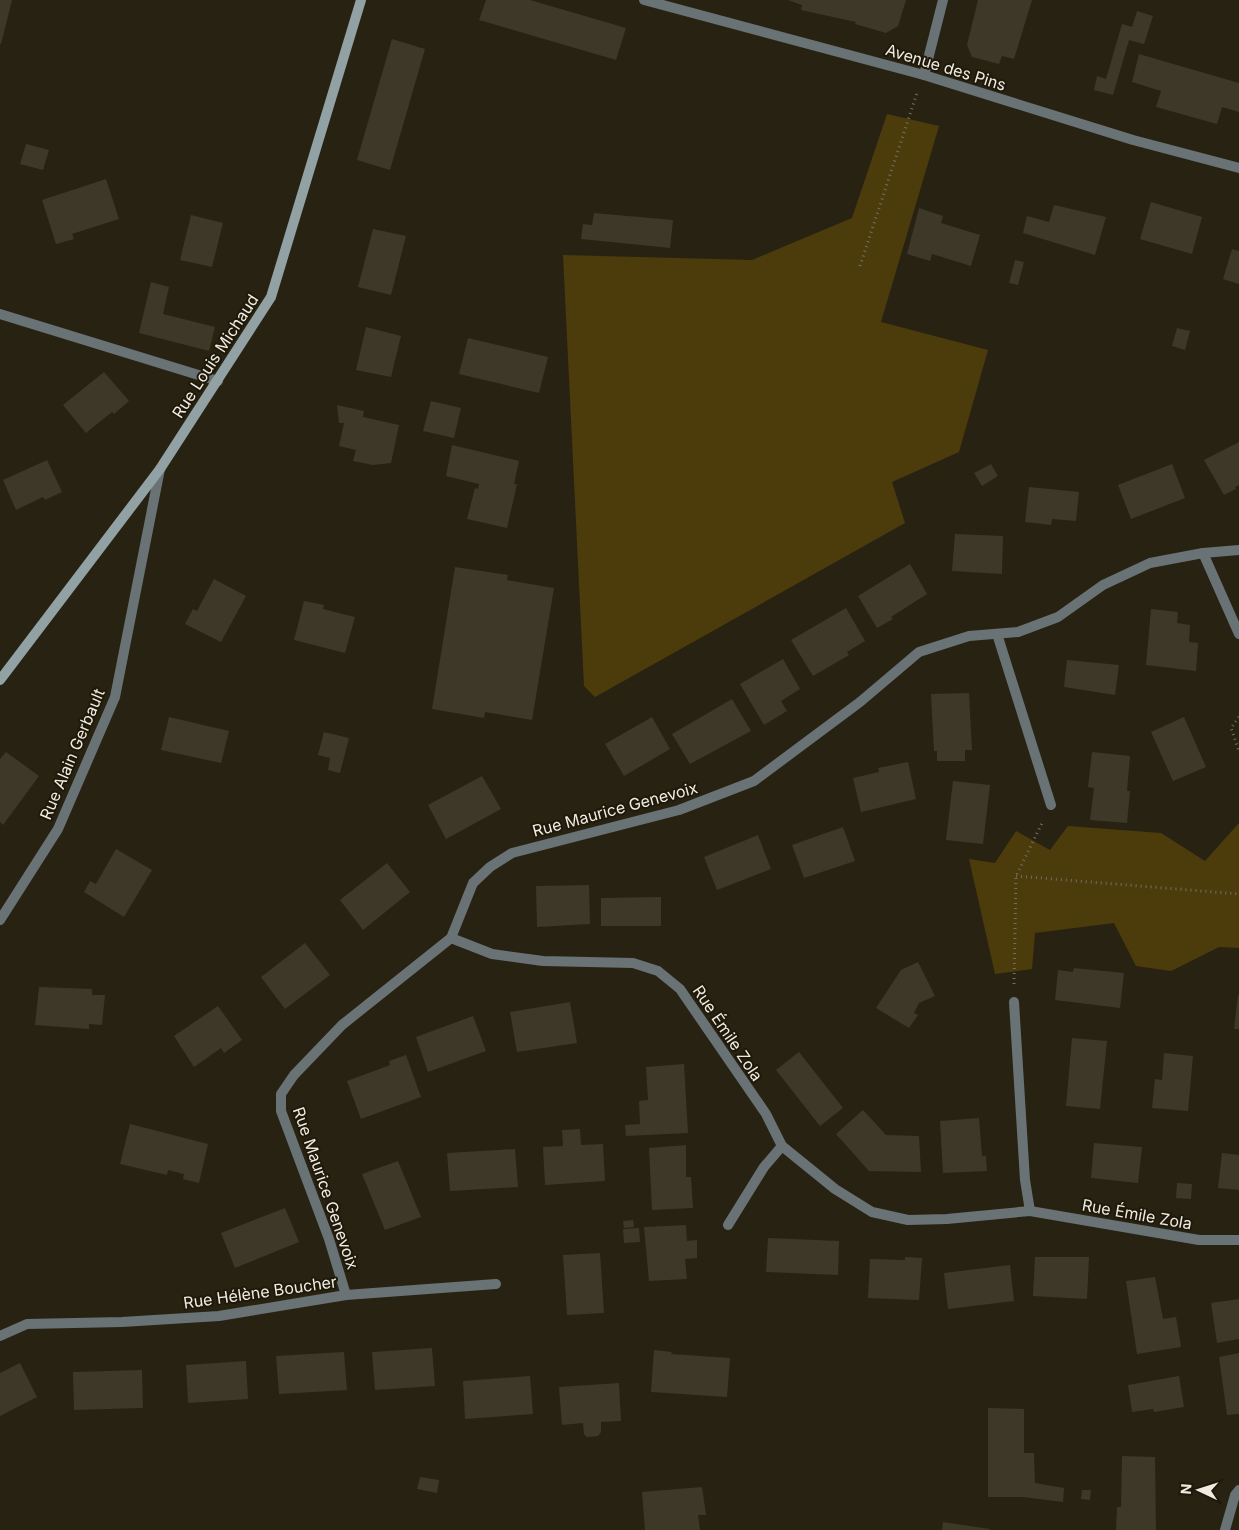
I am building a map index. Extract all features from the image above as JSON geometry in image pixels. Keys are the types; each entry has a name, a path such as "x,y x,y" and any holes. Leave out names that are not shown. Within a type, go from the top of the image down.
{"street":[{"name":"Rue Louis Michaud","path":"0,680 160,468 271,297 361,0"},
{"name":"Avenue des Pins","path":"644,0 924,75 1132,140 1239,168"},
{"path":"924,75 943,0"},
{"path":"0,314 218,380"},
{"name":"Rue Alain Gerbault","path":"0,920 58,829 114,697 160,468"},
{"name":"Rue Maurice Genevoix","path":"346,1295 281,1111 282,1094 294,1075 342,1025 451,938 473,883 490,867 512,853 680,810 754,781 860,702 919,652 969,636 1018,632 1058,617 1103,585 1150,563 1203,553 1239,550"},
{"path":"1203,553 1239,634"},
{"path":"996,634 1050,805"},
{"name":"Rue Émile Zola","path":"451,938 492,954 543,961 633,963 658,971 680,989 766,1114 782,1146 835,1189 872,1212 908,1220 947,1219 1030,1210 1199,1240 1239,1240"},
{"path":"1014,1002 1023,1163 1030,1210"},
{"path":"728,1225 764,1167 782,1146"},
{"name":"Rue Hélène Boucher","path":"0,1336 27,1324 122,1322 219,1316 346,1295 496,1284"},
{"path":"1225,1530 1234,1495 1239,1490"}],"path":[{"path":"860,266 924,75"},
{"path":"1239,717 1232,728 1239,750"},
{"path":"1014,1002 1016,876 1050,805"},
{"path":"1016,876 1239,894"}],"shaded area":[{"path":"887,114 939,126 881,322 988,350 959,452 892,482 905,523 595,697 584,686 563,255 752,260 852,218"},
{"path":"1239,823 1239,948 1219,947 1171,971 1136,966 1114,923 1035,933 1032,969 995,974 969,859 995,863 1016,831 1050,850 1068,826 1161,833 1205,861"}],"building":[{"path":"0,0 12,0 1,44 0,44"},
{"path":"486,0 530,0 626,28 616,60 479,20"},
{"path":"788,0 906,0 898,26 886,33 855,24 856,22 801,10 802,5"},
{"path":"978,0 1032,0 1014,59 1002,56 999,64 972,57 967,45"},
{"path":"1137,11 1153,16 1144,44 1129,40 1113,95 1094,90 1097,76 1106,79 1122,24 1132,27"},
{"path":"392,39 425,49 390,170 357,160"},
{"path":"1139,54 1239,83 1239,112 1222,107 1217,124 1156,107 1161,91 1132,82"},
{"path":"26,144 49,150 43,170 20,164"},
{"path":"106,179 119,219 72,234 74,239 56,244 42,200"},
{"path":"1151,202 1202,217 1192,254 1140,239"},
{"path":"1054,205 1106,217 1095,255 1023,233 1027,216 1049,222"},
{"path":"919,208 943,216 941,223 980,235 971,266 932,254 930,261 907,254"},
{"path":"594,213 673,220 670,248 581,239 583,224 592,225"},
{"path":"191,215 223,223 212,267 180,260"},
{"path":"373,229 406,236 391,295 358,287"},
{"path":"1232,249 1239,251 1239,284 1223,279"},
{"path":"1015,260 1024,262 1018,285 1009,283"},
{"path":"151,282 169,287 163,314 215,327 209,351 139,333"},
{"path":"366,327 401,336 391,377 356,370"},
{"path":"1177,328 1190,331 1185,350 1172,346"},
{"path":"468,338 548,357 539,393 459,374"},
{"path":"104,372 129,401 86,433 63,405"},
{"path":"431,401 461,408 454,438 423,431"},
{"path":"337,405 364,411 363,417 399,425 391,463 373,465 353,461 356,450 339,446 344,423 339,423"},
{"path":"1239,442 1239,485 1235,487 1236,489 1224,495 1204,460"},
{"path":"452,445 519,461 514,484 517,484 507,528 467,519 475,488 478,489 479,484 446,476"},
{"path":"47,460 62,492 45,500 43,497 16,510 3,480"},
{"path":"991,464 998,476 982,486 974,473"},
{"path":"1172,464 1185,498 1131,519 1118,485"},
{"path":"1029,487 1079,492 1076,521 1052,519 1051,525 1025,522"},
{"path":"955,534 1003,536 1002,574 952,571"},
{"path":"910,564 927,594 891,617 893,619 877,628 858,596"},
{"path":"455,567 508,575 507,580 554,588 532,720 485,712 484,718 432,709"},
{"path":"214,579 246,596 221,642 185,624 193,609 197,611"},
{"path":"304,601 324,605 323,609 355,617 345,653 294,640"},
{"path":"846,608 865,641 847,652 849,655 813,676 791,640"},
{"path":"1151,609 1178,612 1177,623 1190,625 1189,642 1198,643 1196,671 1146,665"},
{"path":"783,659 800,689 781,701 787,711 764,725 740,684"},
{"path":"1067,660 1119,665 1115,695 1064,687"},
{"path":"969,693 972,750 965,750 965,761 937,761 937,751 934,751 931,694"},
{"path":"732,699 751,731 690,764 672,734"},
{"path":"169,717 229,731 221,763 161,750"},
{"path":"652,717 670,749 624,776 605,744"},
{"path":"1184,717 1206,767 1173,781 1151,732"},
{"path":"324,732 349,738 340,773 328,770 330,758 318,755"},
{"path":"6,752 39,776 3,825 0,822 0,759"},
{"path":"1092,752 1130,756 1127,791 1130,791 1127,823 1090,820 1094,788 1088,787"},
{"path":"908,762 916,799 861,812 853,778 879,772 878,768"},
{"path":"482,776 501,809 446,839 428,805"},
{"path":"953,781 990,785 983,844 946,840"},
{"path":"843,827 855,861 804,878 792,845"},
{"path":"758,835 771,869 717,890 704,857"},
{"path":"116,849 152,870 124,917 84,892 90,881 96,884"},
{"path":"387,863 410,892 363,930 340,900"},
{"path":"589,885 590,924 537,927 536,886"},
{"path":"661,897 661,926 601,926 601,898"},
{"path":"305,943 330,975 285,1009 261,977"},
{"path":"918,962 935,996 919,1003 914,1013 918,1015 909,1028 876,1008 901,970"},
{"path":"1074,968 1124,973 1120,1008 1055,1000 1058,970 1073,972"},
{"path":"39,987 92,989 92,995 105,995 102,1025 89,1024 89,1029 35,1025"},
{"path":"1238,995 1239,1029 1234,1029"},
{"path":"570,1002 577,1043 517,1052 510,1012"},
{"path":"218,1006 242,1040 224,1053 221,1048 194,1067 174,1036"},
{"path":"473,1016 486,1051 428,1072 416,1037"},
{"path":"1072,1038 1107,1041 1100,1109 1066,1106"},
{"path":"799,1052 843,1108 820,1126 776,1070"},
{"path":"1164,1053 1193,1056 1188,1111 1152,1108 1155,1079 1162,1080"},
{"path":"406,1055 421,1097 361,1119 347,1081 390,1065 389,1061"},
{"path":"684,1064 688,1133 626,1136 625,1125 640,1124 639,1101 648,1100 646,1067"},
{"path":"863,1110 886,1135 919,1136 921,1172 869,1171 836,1134"},
{"path":"979,1118 982,1156 986,1156 987,1171 943,1173 940,1121"},
{"path":"130,1124 208,1144 199,1183 183,1179 184,1174 168,1170 167,1175 120,1164"},
{"path":"580,1129 581,1145 603,1144 605,1181 545,1185 543,1147 563,1146 562,1130"},
{"path":"1094,1143 1142,1147 1138,1183 1091,1178"},
{"path":"686,1145 686,1177 691,1177 693,1208 652,1210 649,1148"},
{"path":"515,1149 518,1187 450,1191 447,1153"},
{"path":"1222,1153 1239,1155 1239,1190 1218,1188"},
{"path":"398,1161 421,1217 385,1230 362,1174"},
{"path":"1177,1183 1192,1184 1191,1199 1176,1198"},
{"path":"285,1208 299,1242 235,1268 221,1233"},
{"path":"633,1220 634,1227 624,1228 623,1221"},
{"path":"686,1225 687,1241 697,1240 697,1258 685,1259 687,1279 649,1281 644,1227"},
{"path":"639,1228 640,1242 624,1243 623,1229"},
{"path":"768,1238 839,1241 838,1275 766,1272"},
{"path":"600,1253 604,1313 567,1315 563,1255"},
{"path":"905,1257 922,1258 919,1300 868,1298 870,1259 905,1260"},
{"path":"1035,1257 1089,1257 1087,1299 1033,1296"},
{"path":"1010,1265 1014,1301 948,1309 944,1273"},
{"path":"1155,1277 1163,1319 1176,1317 1181,1347 1137,1354 1126,1281"},
{"path":"1239,1299 1239,1339 1217,1343 1211,1303"},
{"path":"432,1348 435,1386 375,1390 372,1352"},
{"path":"654,1350 672,1352 671,1354 730,1358 727,1397 651,1392"},
{"path":"344,1352 347,1390 279,1394 276,1356"},
{"path":"1239,1353 1239,1414 1227,1415 1219,1357"},
{"path":"246,1361 248,1399 188,1403 186,1365"},
{"path":"20,1363 37,1397 0,1416 0,1373"},
{"path":"142,1370 143,1408 74,1410 73,1372"},
{"path":"530,1376 533,1414 465,1419 463,1381"},
{"path":"1179,1376 1184,1407 1154,1412 1153,1409 1132,1412 1128,1385"},
{"path":"619,1383 621,1421 601,1422 601,1432 598,1436 587,1437 584,1434 583,1423 562,1425 559,1387"},
{"path":"988,1408 1024,1409 1024,1453 1034,1453 1035,1483 1064,1488 1063,1502 1023,1497 988,1497"},
{"path":"1122,1456 1155,1457 1156,1530 1116,1530 1117,1507 1121,1507"},
{"path":"420,1477 439,1480 437,1493 417,1489"},
{"path":"702,1487 706,1515 698,1515 700,1530 645,1530 642,1492"},
{"path":"1082,1490 1091,1490 1090,1500 1081,1499"},
{"path":"943,1522 990,1529 990,1530 942,1530"}]}
